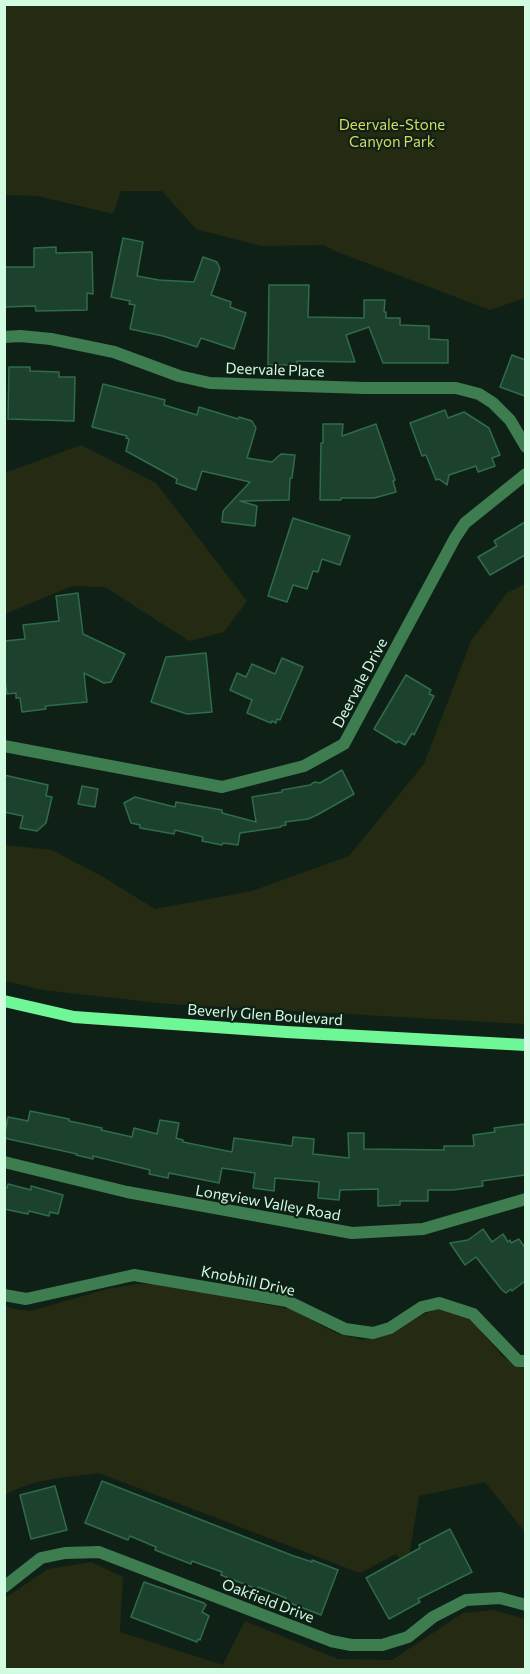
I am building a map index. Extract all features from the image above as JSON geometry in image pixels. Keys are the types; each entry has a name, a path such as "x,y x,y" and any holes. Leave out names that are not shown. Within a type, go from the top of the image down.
{"main road":[{"name":"Beverly Glen Boulevard","path":"4,1001 74,1017 525,1046"}],"street":[{"name":"Deervale Place","path":"4,337 51,339 114,352 179,376 210,383 364,388 456,388 479,394 493,403 510,420 525,447"},
{"name":"Deervale Drive","path":"4,746 222,787 304,766 344,744 465,523 525,474"},
{"name":"Longview Valley Road","path":"4,1161 128,1192 352,1233 423,1229 525,1199"},
{"name":"Knobhill Drive","path":"4,1295 26,1299 134,1275 286,1301 345,1329 373,1333 390,1328 422,1307 439,1303 473,1314 518,1361 525,1361"},
{"name":"Oakfield Drive","path":"4,1587 41,1558 65,1553 99,1552 331,1641 351,1645 382,1645 408,1637 433,1617 466,1600 500,1598 525,1605"}],"green space":[{"name":"Deervale-Stone Canyon Park","path":"5,4 525,5 525,298 490,310 324,245 262,246 196,229 162,191 121,191 113,214 38,196 5,195"},
{"path":"81,445 156,483 247,601 224,632 189,641 105,587 72,586 5,614 5,473"},
{"path":"525,584 525,1024 169,1004 43,990 5,981 5,845 52,850 105,878 155,909 252,891 349,856 424,764 471,641 507,593"},
{"path":"136,1284 160,1284 290,1309 336,1333 362,1340 389,1333 438,1309 473,1321 502,1356 515,1365 525,1367 525,1532 485,1482 419,1496 410,1551 414,1562 406,1566 396,1554 360,1573 99,1473 39,1482 5,1495 5,1305 13,1309 31,1311 107,1289"},
{"path":"91,1562 123,1577 120,1632 223,1665 245,1621 338,1659 392,1660 463,1613 494,1610 525,1619 525,1669 5,1669 5,1598 48,1569"}],"building":[{"path":"123,238 143,242 137,276 194,282 203,257 217,262 220,269 211,295 231,302 230,307 246,313 234,349 201,338 197,347 163,336 130,329 135,305 129,304 130,301 111,297"},
{"path":"56,247 56,253 92,252 93,294 87,293 87,310 36,311 35,306 4,307 4,267 34,267 34,248"},
{"path":"269,285 309,285 308,317 364,318 364,300 385,300 386,318 400,318 400,325 429,326 429,339 448,340 448,363 383,363 369,327 346,335 355,362 297,361 297,365 268,365"},
{"path":"512,355 525,360 525,396 500,387"},
{"path":"9,367 30,367 30,371 59,372 59,377 75,377 74,421 8,419"},
{"path":"103,384 165,400 164,405 197,415 199,407 252,421 256,428 247,458 272,462 281,454 295,455 292,478 290,478 289,500 240,501 257,506 255,526 222,522 223,511 250,482 202,471 196,490 176,483 177,479 126,451 129,439 126,438 127,436 92,427"},
{"path":"445,410 448,418 464,412 489,428 500,455 492,458 495,466 478,472 476,466 449,475 447,485 439,479 436,480 426,455 422,456 410,423"},
{"path":"323,424 343,424 342,436 376,424 395,480 393,481 396,492 374,498 320,500"},
{"path":"293,518 350,536 340,565 322,559 318,572 313,571 307,589 293,585 287,602 268,596"},
{"path":"525,522 525,555 490,575 478,557 497,546 494,541"},
{"path":"78,593 83,634 125,654 111,682 104,683 84,673 87,702 45,706 46,709 22,712 20,698 16,698 16,693 7,694 4,641 25,639 23,625 59,621 56,596"},
{"path":"206,653 212,712 187,714 151,702 166,657"},
{"path":"282,658 303,667 280,720 277,719 276,723 272,721 271,723 247,713 252,700 230,690 237,673 246,677 252,664 275,674"},
{"path":"406,675 431,690 429,694 434,696 414,735 412,733 405,745 398,741 397,743 374,729"},
{"path":"342,770 354,794 308,819 285,822 286,825 281,827 240,833 238,845 202,841 203,837 175,830 174,834 140,828 140,825 131,823 124,803 135,797 175,807 176,802 222,810 222,813 256,822 252,797 282,792 282,790 315,782 320,783"},
{"path":"4,775 48,785 46,796 52,797 46,823 37,831 20,828 23,816 4,812"},
{"path":"82,786 98,789 95,807 78,804"},
{"path":"30,1111 69,1119 69,1121 132,1137 134,1128 157,1134 160,1120 179,1123 176,1138 183,1142 232,1152 234,1138 292,1146 293,1137 314,1139 313,1154 349,1158 348,1133 364,1133 364,1149 444,1150 444,1146 474,1146 473,1135 495,1132 494,1128 525,1124 525,1175 482,1181 483,1186 453,1190 428,1190 428,1201 400,1201 400,1205 378,1206 378,1189 340,1190 339,1200 318,1198 319,1182 275,1178 274,1191 253,1188 255,1173 222,1168 219,1183 169,1173 168,1178 149,1174 150,1170 93,1156 93,1159 4,1138 8,1117 28,1121"},
{"path":"8,1184 31,1190 31,1186 63,1195 58,1214 50,1212 49,1216 29,1211 28,1214 4,1209 4,1188 7,1188"},
{"path":"483,1229 492,1242 503,1234 511,1243 519,1239 525,1248 525,1281 512,1291 511,1289 506,1293 502,1290 476,1257 465,1265 450,1243 468,1240"},
{"path":"102,1481 291,1555 338,1570 321,1615 285,1601 286,1598 221,1575 222,1572 192,1561 191,1564 155,1550 156,1547 130,1536 128,1540 85,1523"},
{"path":"55,1486 67,1530 31,1539 20,1495"},
{"path":"450,1529 472,1572 418,1599 420,1602 389,1619 366,1578"},
{"path":"144,1582 206,1605 202,1612 209,1616 200,1640 198,1639 197,1642 131,1617"}]}
